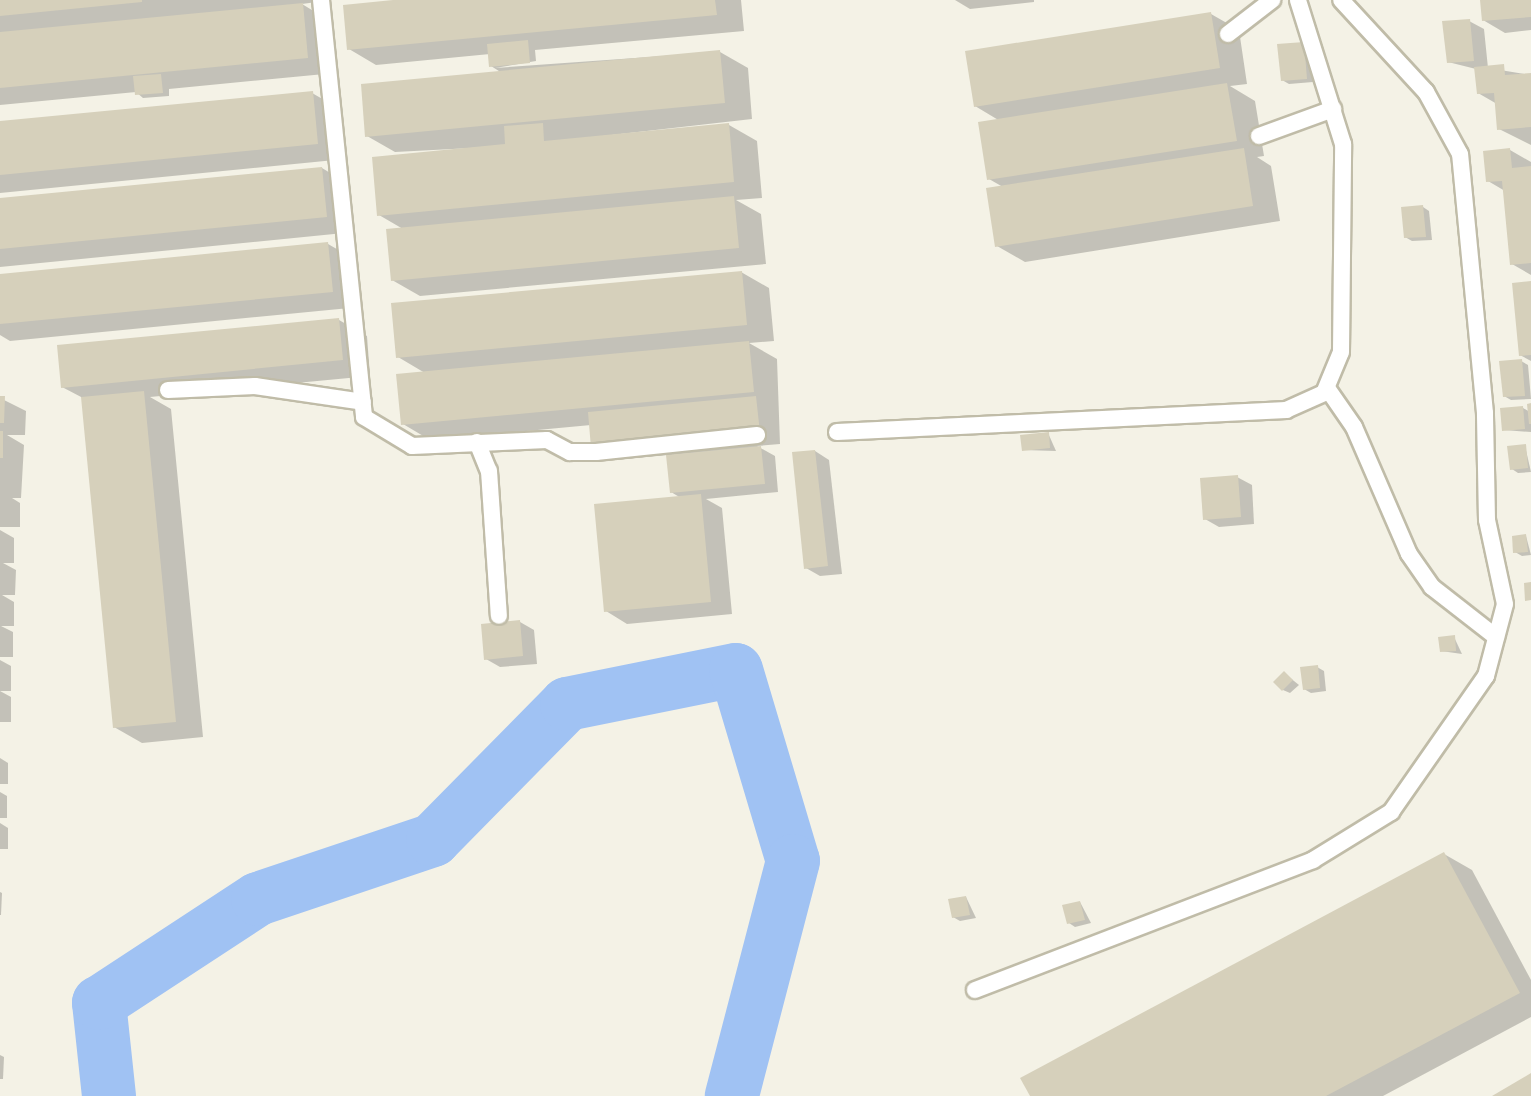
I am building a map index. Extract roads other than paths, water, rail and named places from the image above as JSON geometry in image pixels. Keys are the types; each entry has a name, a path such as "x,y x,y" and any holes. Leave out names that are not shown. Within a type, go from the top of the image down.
{"lane":[{"path":"321,0 364,417 378,431 412,446 547,440 570,452 757,435"},
{"path":"1228,34 1272,0"},
{"path":"837,432 1286,410 1310,404 1327,388 1341,352 1345,235 1343,144 1298,0"},
{"path":"975,990 1313,860 1391,812 1486,676 1504,604 1486,520 1485,413 1460,154 1426,92 1340,0"},
{"path":"1259,136 1333,109"},
{"path":"168,390 255,386 363,402"},
{"path":"1327,388 1354,427 1409,554 1432,587 1496,638"},
{"path":"477,442 489,471 499,616"}],"waterway":[{"path":"109,1096 99,1003 258,899 433,840 567,704 736,670 793,861 732,1096"}]}
